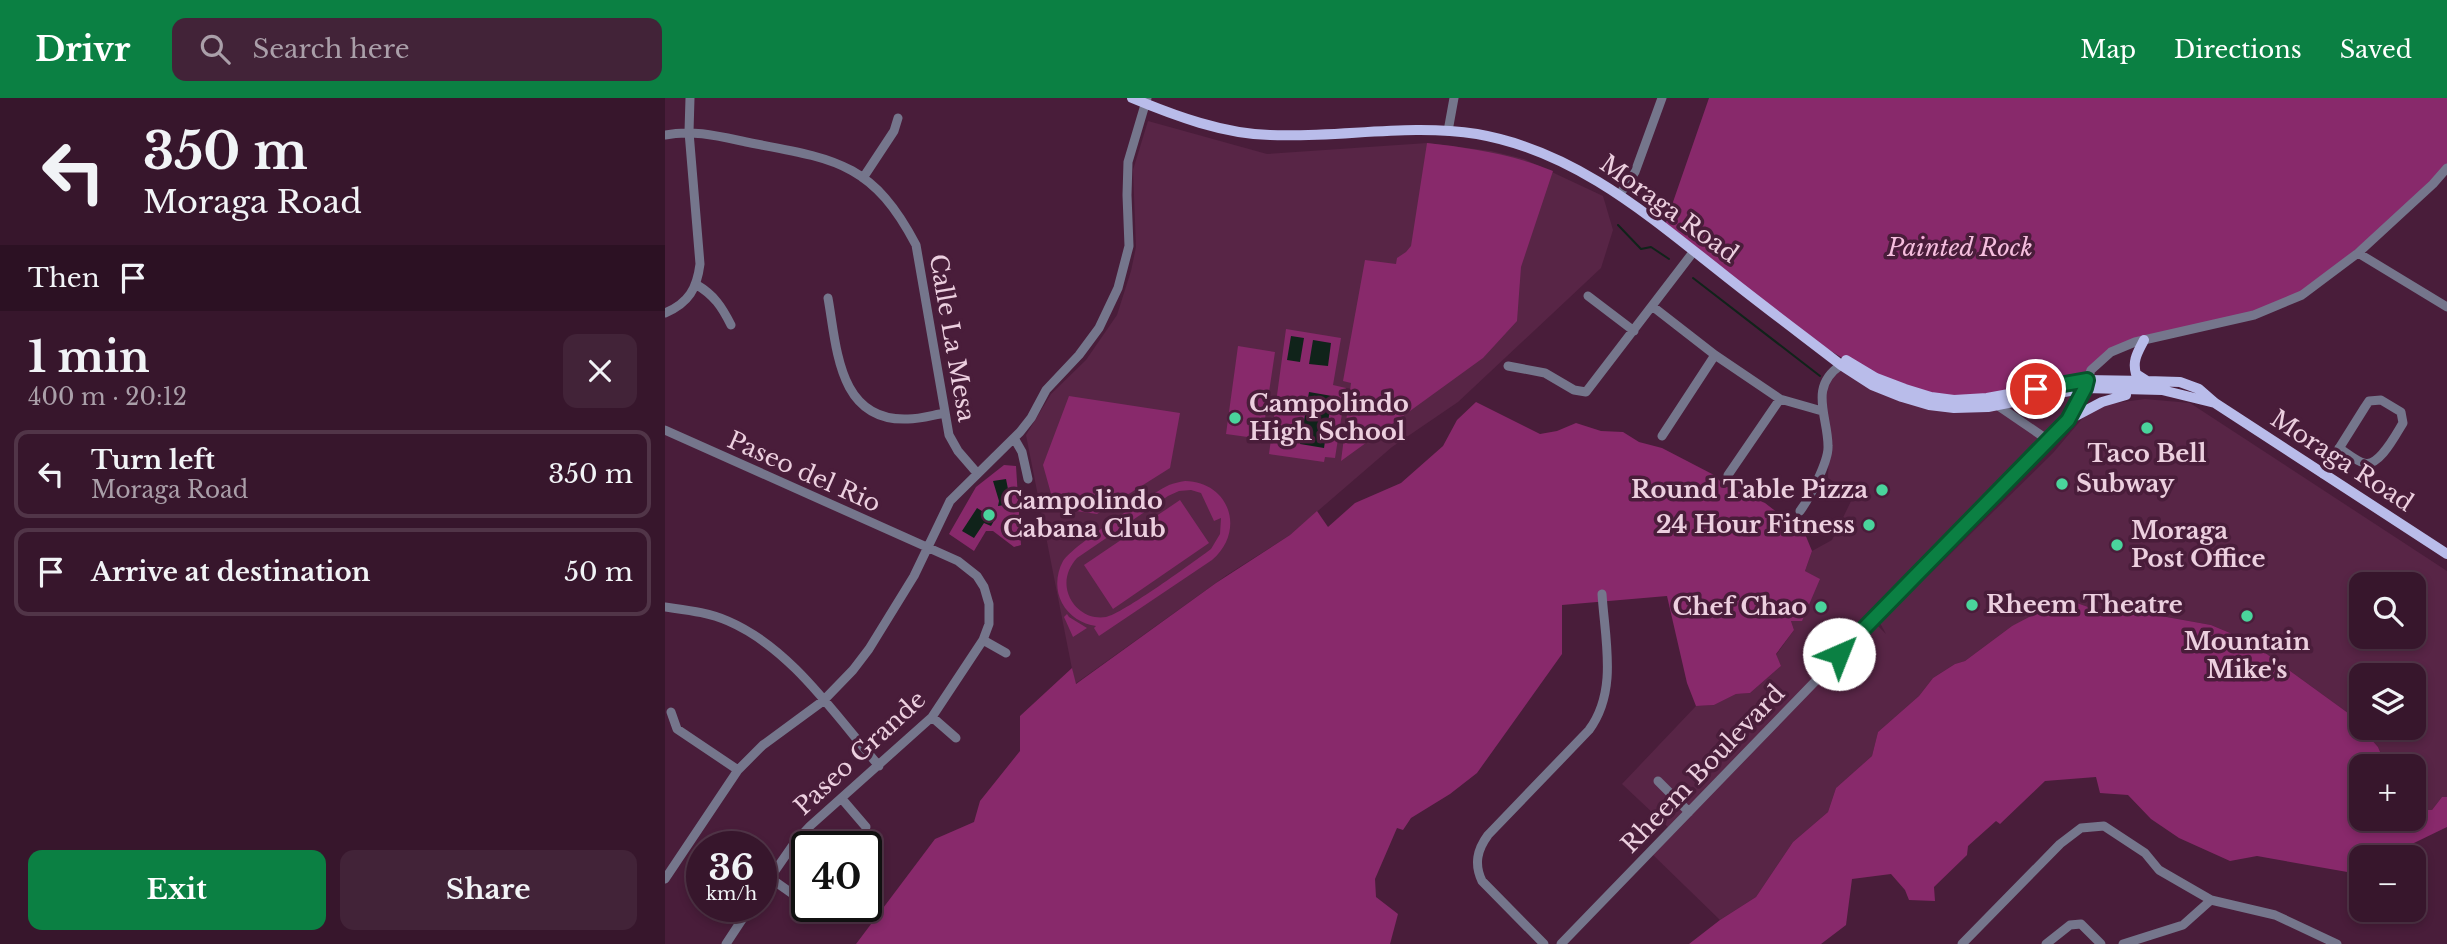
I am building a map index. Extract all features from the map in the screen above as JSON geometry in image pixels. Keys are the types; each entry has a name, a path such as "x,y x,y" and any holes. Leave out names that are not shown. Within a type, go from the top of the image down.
{"main road":[{"name":"Moraga Road","path":"1132,98 1203,123 1267,135 1448,131 1479,134 1546,153 1620,194 1841,365 1872,385 1929,405 1954,408 1997,405 2086,384"},
{"name":"Moraga Road","path":"1799,332 1876,378 1931,397 1954,400 2086,384 2145,385 2180,382 2199,389 2215,403 2447,554"},
{"path":"2068,420 2145,385 2136,374 2134,366 2135,356 2144,340"}],"street":[{"path":"665,313 685,302 697,285 700,264 688,132 690,98"},
{"path":"1448,131 1454,98"},
{"path":"1620,194 1635,172 1662,98"},
{"path":"665,879 738,770 763,745 823,701 869,649 927,548 950,501 1014,438 1031,418 1046,390 1079,355 1099,328 1118,288 1129,246 1128,162 1146,101"},
{"path":"665,135 688,132 807,153 837,162 863,178 894,131 898,118"},
{"name":"Rheem Boulevard","path":"1561,944 2068,420 2091,370 2111,352 2144,340 2254,315 2302,295 2358,253 2447,168"},
{"name":"Calle La Mesa","path":"863,178 891,204 916,245 949,435 958,451 977,473"},
{"path":"1508,366 1545,373 1574,390 1585,392 1694,251"},
{"path":"2358,253 2447,307"},
{"path":"697,285 712,294 731,325"},
{"path":"1588,296 1634,331"},
{"path":"828,298 841,373 853,395 862,404 875,414 892,419 945,413"},
{"path":"1652,306 1715,355 1780,399 1822,411"},
{"path":"1662,436 1715,355"},
{"path":"1800,511 1811,496 1829,448 1822,411 1823,388 1834,370 1841,365"},
{"path":"1728,475 1780,399"},
{"path":"2323,474 2339,448 2369,401 2381,400 2401,412 2403,423 2378,460 2369,465 2339,448"},
{"path":"1997,405 2048,440"},
{"name":"Paseo del Rio","path":"665,430 927,548"},
{"path":"1014,438 1022,452 1028,479"},
{"name":"Paseo Grande","path":"777,868 810,826 932,717 983,640 989,624 989,604 984,587 977,576 958,561 927,548"},
{"path":"1544,944 1482,881 1476,869 1477,856 1488,835 1597,720 1605,702 1608,681 1602,594"},
{"path":"665,607 696,611 726,620 754,634 779,652 879,766"},
{"path":"983,640 1006,653"},
{"path":"671,712 677,729 738,770"},
{"path":"932,717 956,738"},
{"path":"1658,781 1689,812"},
{"path":"842,799 866,827"},
{"path":"1962,944 2060,844 2081,828 2105,826 2145,853 2159,870 2211,900 2275,915 2337,944"},
{"path":"2123,944 2183,925 2211,900"},
{"path":"726,944 740,922"},
{"path":"2046,944 2070,925 2081,924 2101,944"}],"shaded area":[{"name":"Campolindo High School","path":"1148,121 1267,154 1427,143 1491,151 1524,159 1603,196 1613,230 1601,268 1458,402 1392,447 1290,535 1227,575 1075,684 1026,435 1051,394 1086,360 1117,315 1136,247 1133,170"},
{"path":"1291,336 1304,338 1300,362 1287,360"},
{"path":"1313,340 1331,343 1328,366 1309,364"},
{"path":"1834,370 2087,380 2074,412 1873,621 1886,634 1880,623 2053,453 2093,406 2145,399 2190,403 2447,571 2447,797 2442,797 2432,810 2426,810 2426,754 2381,754 2372,740 2426,740 2426,663 2349,663 2349,714 2264,652 2211,625 2161,616 2099,611 2077,603 2012,626 1965,661 1933,678 1919,696 1878,732 1872,756 1836,788 1828,812 1793,842 1756,897 1720,920 1650,852 1671,830 1622,784 1696,706 1714,705 1736,694 1750,693 1781,666 1776,655 1794,630 1791,621 1819,579 1805,571 1812,551 1832,540 1854,495 1828,478 1829,448 1821,396"},
{"path":"1309,392 1332,396 1324,448 1300,444"},
{"path":"1006,479 1011,504 998,506 993,481"},
{"path":"977,508 995,519 991,526 984,523 974,538 962,531"}],"green space":[{"name":"Painted Rock","path":"1709,98 2447,98 2447,168 2433,184 2302,295 2254,315 2110,352 2087,380 1954,400 1876,378 1799,332 1664,228"},
{"path":"1427,143 1491,153 1553,171 1521,267 1517,321 1483,358 1341,461 1351,383 1343,381 1365,260 1396,264 1397,258 1411,246"},
{"path":"1286,329 1341,338 1333,385 1346,388 1335,458 1325,457 1324,462 1269,454"},
{"path":"1238,346 1275,352 1262,439 1226,434"},
{"path":"1069,396 1180,413 1170,468 1097,514 1055,508 1043,465"},
{"path":"1476,402 1540,434 1576,423 1601,431 1623,432 1639,442 1662,448 1714,475 1725,486 1765,503 1805,534 1812,551 1805,571 1820,579 1802,621 1791,621 1794,630 1776,654 1781,666 1750,693 1736,694 1714,705 1696,706 1687,683 1667,596 1562,605 1562,654 1477,773 1450,794 1411,818 1403,830 1397,828 1375,879 1376,897 1398,914 1390,944 856,944 873,922 882,922 882,909 935,839 974,822 980,801 1020,751 1020,716 1072,668 1076,684 1216,583 1290,535 1317,511 1328,527 1355,503 1401,483 1443,446 1457,420"},
{"name":"Campolindo Cabana Club","path":"1004,465 1016,466 1021,545 1014,547 993,531 986,531 974,551 949,534 976,487"},
{"path":"1185,481 1200,483 1222,499 1228,510 1230,523 1222,548 1212,560 1099,636 1094,628 1096,626 1076,619 1062,603 1057,582 1063,561 1081,544 1130,509 1169,485","holes":["1179,491 1201,493 1214,521 1221,518 1220,534 1211,549 1114,614 1094,617 1074,604 1068,593 1067,579 1077,558 1168,496"]},
{"path":"1180,500 1209,543 1113,609 1084,565"},
{"path":"2077,603 2099,611 2161,616 2211,625 2264,652 2348,713 2349,740 2372,740 2378,747 2381,754 2349,754 2349,831 2426,831 2426,810 2432,810 2442,797 2447,797 2447,827 2410,845 2349,845 2349,872 2257,856 2230,861 2179,838 2151,819 2128,795 2100,793 2096,777 2045,781 2000,824 1996,821 1968,846 1967,855 1934,887 1935,901 1909,900 1905,890 1891,874 1852,879 1846,925 1821,944 1689,944 1756,897 1793,842 1828,812 1836,788 1872,756 1878,732 1919,696 1933,678 1965,661 2012,626 2054,604"},
{"path":"1067,614 1087,628 1073,637 1064,617"}],"waterway":[{"path":"1618,225 1641,249 1651,247 1669,259"},
{"path":"1693,278 1820,376"}],"place":[{"name":"Campolindo High School","path":"1235,418"},
{"name":"Taco Bell","path":"2147,428"},
{"name":"Subway","path":"2062,484"},
{"name":"Round Table Pizza","path":"1882,490"},
{"name":"Campolindo Cabana Club","path":"989,515"},
{"name":"24 Hour Fitness","path":"1869,525"},
{"name":"Moraga Post Office","path":"2117,545"},
{"name":"Rheem Theatre","path":"1972,605"},
{"name":"Chef Chao","path":"1821,607"},
{"name":"Mountain Mike's","path":"2247,616"}],"route":[{"path":"1839,654 2068,420 2087,380 2036,389"}]}
